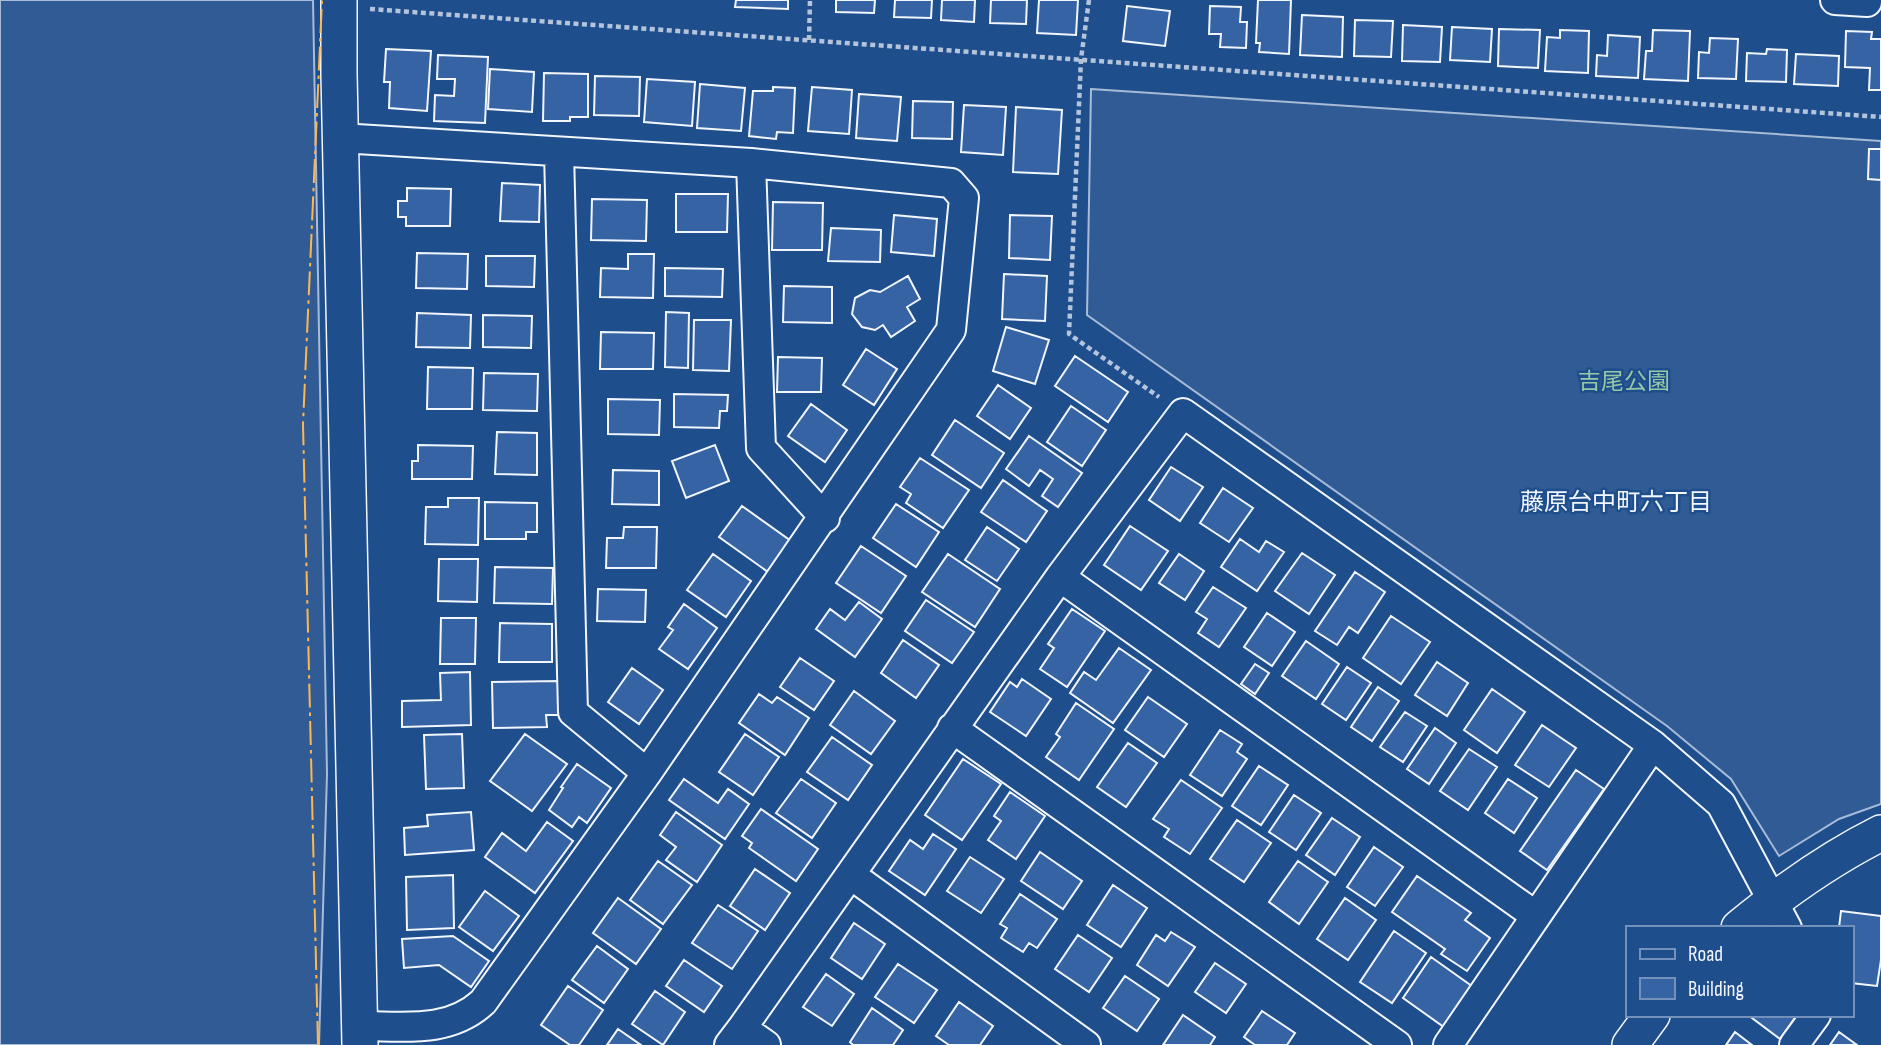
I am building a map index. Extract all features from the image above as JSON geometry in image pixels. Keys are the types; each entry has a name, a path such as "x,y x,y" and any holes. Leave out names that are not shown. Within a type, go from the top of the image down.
{"street":[{"path":"1835,0 1867,0"},
{"path":"339,4 340,138 360,1036 454,1022 470,1014 483,1002 825,518 951,330 964,198 951,183 751,163 340,138"},
{"path":"559,152 573,712 647,773"},
{"path":"751,163 761,448 825,518"},
{"path":"766,1045 735,1036 1060,577 1183,413 1653,745 1721,804 1780,914"},
{"path":"1060,577 1536,916"},
{"path":"952,728 1397,1045"},
{"path":"1448,1045 1653,745"},
{"path":"1745,926 1780,914 1845,851 1881,833"},
{"path":"850,875 1086,1045"},
{"path":"1630,1045 1651,1017"},
{"path":"1794,1045 1815,1017"}],"path":[{"path":"809,40 810,0"},
{"path":"1089,0 1082,59 1069,334 1183,413"},
{"path":"339,4 1881,117"}],"shaded area":[{"path":"0,0 313,0 327,774 319,1045 0,1045"},
{"name":"吉尾公園","path":"1091,89 1881,141 1881,804 1839,819 1779,856 1731,779 1667,726 1087,315"}],"building":[{"path":"736,0 788,0 788,9 735,7"},
{"path":"836,0 875,0 874,13 836,12"},
{"path":"895,0 932,0 931,18 894,17"},
{"path":"942,0 975,0 974,22 941,20"},
{"path":"991,0 1027,0 1026,24 990,23"},
{"path":"1039,0 1078,0 1076,35 1037,33"},
{"path":"1258,0 1291,0 1289,54 1259,52 1260,43 1256,43"},
{"path":"1127,6 1170,11 1165,46 1123,41"},
{"path":"1210,6 1241,7 1240,22 1247,22 1246,48 1220,47 1221,34 1209,34"},
{"path":"1302,15 1343,17 1342,57 1300,55"},
{"path":"1355,20 1393,21 1391,57 1354,56"},
{"path":"1403,25 1442,27 1440,62 1402,61"},
{"path":"1452,27 1492,29 1490,62 1450,60"},
{"path":"1499,29 1540,30 1538,68 1498,66"},
{"path":"1560,30 1589,31 1588,73 1545,71 1547,37 1560,38"},
{"path":"1653,30 1690,31 1688,81 1644,79 1646,51 1652,51"},
{"path":"1846,31 1872,32 1871,39 1881,39 1881,90 1869,90 1870,68 1845,67"},
{"path":"1608,35 1640,37 1638,78 1596,76 1597,55 1607,56"},
{"path":"1710,38 1738,39 1736,79 1698,78 1699,52 1709,53"},
{"path":"386,49 431,51 427,111 389,108 390,82 384,82"},
{"path":"1767,49 1787,50 1786,82 1746,81 1747,53 1766,54"},
{"path":"1796,54 1839,56 1838,86 1794,84"},
{"path":"438,55 488,57 485,123 434,121 435,95 454,96 455,79 437,79"},
{"path":"490,69 534,72 532,112 488,109"},
{"path":"544,73 588,74 588,117 570,117 570,121 543,121"},
{"path":"595,76 640,77 639,116 594,115"},
{"path":"647,79 695,82 692,126 644,122"},
{"path":"700,84 745,88 741,131 697,128"},
{"path":"773,87 795,88 793,133 777,132 776,139 749,136 753,91 773,91"},
{"path":"812,87 852,90 849,134 808,131"},
{"path":"859,94 901,97 897,141 856,138"},
{"path":"913,101 953,102 952,139 912,138"},
{"path":"964,105 1006,107 1003,155 961,152"},
{"path":"1016,107 1062,110 1058,174 1013,172"},
{"path":"1869,149 1881,149 1881,180 1868,179"},
{"path":"502,183 540,185 539,222 500,221"},
{"path":"407,188 451,189 450,226 406,226 406,217 398,217 398,201 407,201"},
{"path":"676,194 728,194 727,232 676,232"},
{"path":"592,199 647,200 646,241 591,240"},
{"path":"773,202 823,203 822,250 772,250"},
{"path":"894,215 937,219 934,256 891,252"},
{"path":"1010,215 1052,216 1050,260 1009,258"},
{"path":"831,228 881,230 880,262 828,261"},
{"path":"417,253 468,254 467,289 416,288"},
{"path":"628,254 654,254 653,298 600,297 601,268 628,269"},
{"path":"486,256 535,256 534,287 486,286"},
{"path":"665,268 723,269 722,297 665,296"},
{"path":"1004,274 1047,276 1045,321 1002,319"},
{"path":"908,276 920,299 907,307 915,321 891,337 883,325 875,330 862,327 852,314 855,298 870,290 880,292"},
{"path":"784,286 832,287 832,323 783,322"},
{"path":"666,312 689,313 688,368 665,367"},
{"path":"417,313 471,315 470,348 416,347"},
{"path":"483,315 532,316 531,348 483,347"},
{"path":"694,320 731,320 729,371 693,370"},
{"path":"1006,327 1049,340 1035,384 993,371"},
{"path":"601,332 654,333 653,369 600,369"},
{"path":"866,349 897,369 874,405 843,385"},
{"path":"1075,356 1128,392 1108,422 1055,386"},
{"path":"778,357 822,358 821,392 777,392"},
{"path":"428,367 473,368 472,409 427,409"},
{"path":"484,373 538,374 537,411 483,410"},
{"path":"998,385 1031,408 1010,439 977,416"},
{"path":"674,394 728,395 727,411 720,411 719,428 674,427"},
{"path":"608,399 660,400 659,435 608,434"},
{"path":"811,404 847,430 825,462 788,436"},
{"path":"1071,406 1106,430 1082,466 1047,442"},
{"path":"955,420 1004,453 981,488 932,455"},
{"path":"497,432 537,433 537,475 495,474"},
{"path":"1029,436 1082,473 1058,507 1042,496 1053,479 1040,470 1029,486 1006,469"},
{"path":"418,445 473,446 472,479 412,479 412,461 418,461"},
{"path":"715,445 729,481 686,498 672,461"},
{"path":"920,458 969,490 943,528 906,503 911,494 900,487"},
{"path":"1171,467 1203,487 1180,521 1149,500"},
{"path":"613,470 659,471 659,505 612,504"},
{"path":"1003,480 1047,511 1026,542 981,512"},
{"path":"1223,488 1253,508 1229,542 1200,523"},
{"path":"448,498 479,498 478,545 425,544 426,507 448,507"},
{"path":"485,502 537,503 537,532 526,532 526,539 485,539"},
{"path":"896,504 939,532 916,567 873,538"},
{"path":"742,506 791,541 768,572 719,537"},
{"path":"1130,526 1168,551 1141,590 1104,565"},
{"path":"624,527 657,527 656,568 606,568 607,538 623,538"},
{"path":"987,527 1019,549 997,581 965,560"},
{"path":"1240,539 1259,552 1266,541 1284,552 1257,591 1221,567"},
{"path":"861,546 906,576 881,613 836,583"},
{"path":"1302,553 1335,575 1309,614 1275,591"},
{"path":"713,554 751,581 726,617 687,590"},
{"path":"948,554 1000,589 975,627 922,592"},
{"path":"1179,554 1204,571 1185,600 1159,583"},
{"path":"439,559 478,559 477,602 438,601"},
{"path":"495,567 553,568 552,604 494,603"},
{"path":"1355,572 1385,592 1358,633 1349,627 1337,645 1315,631"},
{"path":"1213,587 1246,608 1219,647 1198,633 1207,619 1196,612"},
{"path":"598,589 646,590 645,622 597,621"},
{"path":"926,600 974,632 952,663 905,631"},
{"path":"859,602 882,619 855,657 816,629 830,609 845,620"},
{"path":"684,604 717,628 688,669 659,649 673,630 668,627"},
{"path":"1072,609 1105,631 1067,687 1040,669 1054,648 1048,644"},
{"path":"1267,613 1295,632 1272,666 1244,647"},
{"path":"1391,616 1430,642 1401,684 1363,658"},
{"path":"441,618 476,618 475,664 440,664"},
{"path":"500,623 552,624 552,662 499,662"},
{"path":"903,640 939,665 916,698 881,673"},
{"path":"1306,641 1339,664 1316,699 1282,676"},
{"path":"1119,648 1151,670 1113,723 1070,693 1084,672 1096,680"},
{"path":"800,658 834,681 814,710 780,687"},
{"path":"1437,662 1468,683 1447,716 1415,695"},
{"path":"1255,664 1269,673 1255,694 1241,684"},
{"path":"1347,667 1371,683 1346,720 1322,704"},
{"path":"632,668 663,690 639,724 608,702"},
{"path":"470,672 471,725 402,727 402,701 441,700 440,673"},
{"path":"1022,679 1051,699 1026,736 990,712 1010,682 1017,687"},
{"path":"559,681 560,715 546,715 547,727 493,728 492,682"},
{"path":"1378,687 1399,701 1372,741 1351,727"},
{"path":"1492,689 1525,712 1497,753 1464,730"},
{"path":"854,691 895,721 871,754 830,725"},
{"path":"759,694 772,703 777,697 809,718 785,755 739,723"},
{"path":"1148,697 1187,724 1164,757 1125,730"},
{"path":"1076,703 1114,729 1079,780 1046,757 1060,737 1056,734"},
{"path":"1405,712 1427,726 1403,762 1380,747"},
{"path":"1542,725 1576,748 1549,787 1515,765"},
{"path":"1435,728 1456,743 1429,784 1407,769"},
{"path":"1220,730 1242,744 1237,752 1247,759 1222,796 1190,775"},
{"path":"462,734 464,788 426,789 424,735"},
{"path":"525,734 567,764 532,811 490,781"},
{"path":"745,734 779,757 753,795 719,772"},
{"path":"832,737 872,765 848,800 807,772"},
{"path":"1128,743 1157,763 1126,807 1097,787"},
{"path":"1469,749 1497,767 1468,810 1440,791"},
{"path":"963,759 1001,784 962,840 925,815"},
{"path":"577,764 611,788 587,823 579,817 572,827 549,810"},
{"path":"1259,766 1288,785 1261,825 1232,806"},
{"path":"1576,770 1604,789 1547,870 1520,851"},
{"path":"684,779 718,803 728,789 749,804 725,839 669,800"},
{"path":"801,779 836,803 812,838 776,813"},
{"path":"1508,779 1537,798 1514,833 1485,813"},
{"path":"1181,780 1222,808 1190,854 1164,837 1169,829 1153,819"},
{"path":"1010,792 1045,816 1016,859 988,840 1001,821 994,816"},
{"path":"1294,795 1321,813 1296,850 1269,832"},
{"path":"761,809 818,849 796,881 749,848 752,843 742,836"},
{"path":"471,812 474,850 405,855 404,828 428,826 427,815"},
{"path":"676,812 722,845 697,882 666,860 676,847 660,835"},
{"path":"1332,818 1360,837 1335,875 1306,855"},
{"path":"1237,820 1271,843 1244,882 1210,859"},
{"path":"547,822 573,841 535,893 485,857 502,833 526,851"},
{"path":"933,834 956,849 925,895 889,871 910,840 923,849"},
{"path":"1374,847 1403,867 1375,906 1347,887"},
{"path":"1040,852 1082,881 1063,909 1021,881"},
{"path":"970,857 1004,879 981,913 947,891"},
{"path":"658,861 692,885 663,924 630,900"},
{"path":"1298,861 1328,882 1299,924 1269,902"},
{"path":"755,869 790,893 765,930 730,906"},
{"path":"453,875 454,928 407,930 406,877"},
{"path":"1417,876 1471,913 1465,920 1490,938 1467,971 1441,954 1445,949 1392,912"},
{"path":"1113,885 1147,908 1121,947 1087,925"},
{"path":"485,891 519,916 493,951 459,927"},
{"path":"1020,894 1057,919 1037,948 1029,943 1023,952 1001,938 1007,928 1000,924"},
{"path":"618,898 661,929 636,964 593,933"},
{"path":"1345,898 1376,920 1348,960 1317,939"},
{"path":"718,905 758,931 732,969 692,943"},
{"path":"1841,911 1881,916 1881,960 1877,986 1853,983 1853,926 1839,926"},
{"path":"854,923 885,944 862,979 831,958"},
{"path":"1394,931 1426,953 1392,1003 1360,982"},
{"path":"1171,932 1195,947 1168,986 1137,965 1156,935 1165,941"},
{"path":"1078,935 1112,958 1089,992 1055,969"},
{"path":"453,936 489,961 471,987 439,965 404,968 402,939"},
{"path":"597,946 628,969 604,1003 572,980"},
{"path":"1431,957 1476,989 1448,1030 1403,998"},
{"path":"684,960 722,986 704,1012 666,986"},
{"path":"1215,963 1246,984 1226,1013 1195,992"},
{"path":"898,964 937,990 914,1023 875,997"},
{"path":"826,974 854,994 832,1026 803,1007"},
{"path":"1125,976 1159,999 1137,1031 1103,1008"},
{"path":"568,986 603,1010 579,1045 570,1045 541,1025"},
{"path":"655,991 685,1012 663,1045 632,1024"},
{"path":"959,1002 993,1026 980,1045 949,1045 936,1036"},
{"path":"872,1008 903,1030 893,1045 853,1045 850,1042"},
{"path":"1262,1011 1295,1033 1287,1045 1255,1045 1244,1037"},
{"path":"1183,1015 1215,1037 1210,1045 1163,1045"},
{"path":"1751,1017 1796,1017 1780,1039"},
{"path":"618,1029 641,1045 607,1045"},
{"path":"1735,1032 1752,1045 1726,1045"},
{"path":"1839,1032 1857,1045 1830,1045"}],"power":[{"path":"318,1045 303,424 322,0"}],"district":[{"name":"藤原台中町六丁目","path":"1616,502"}]}
